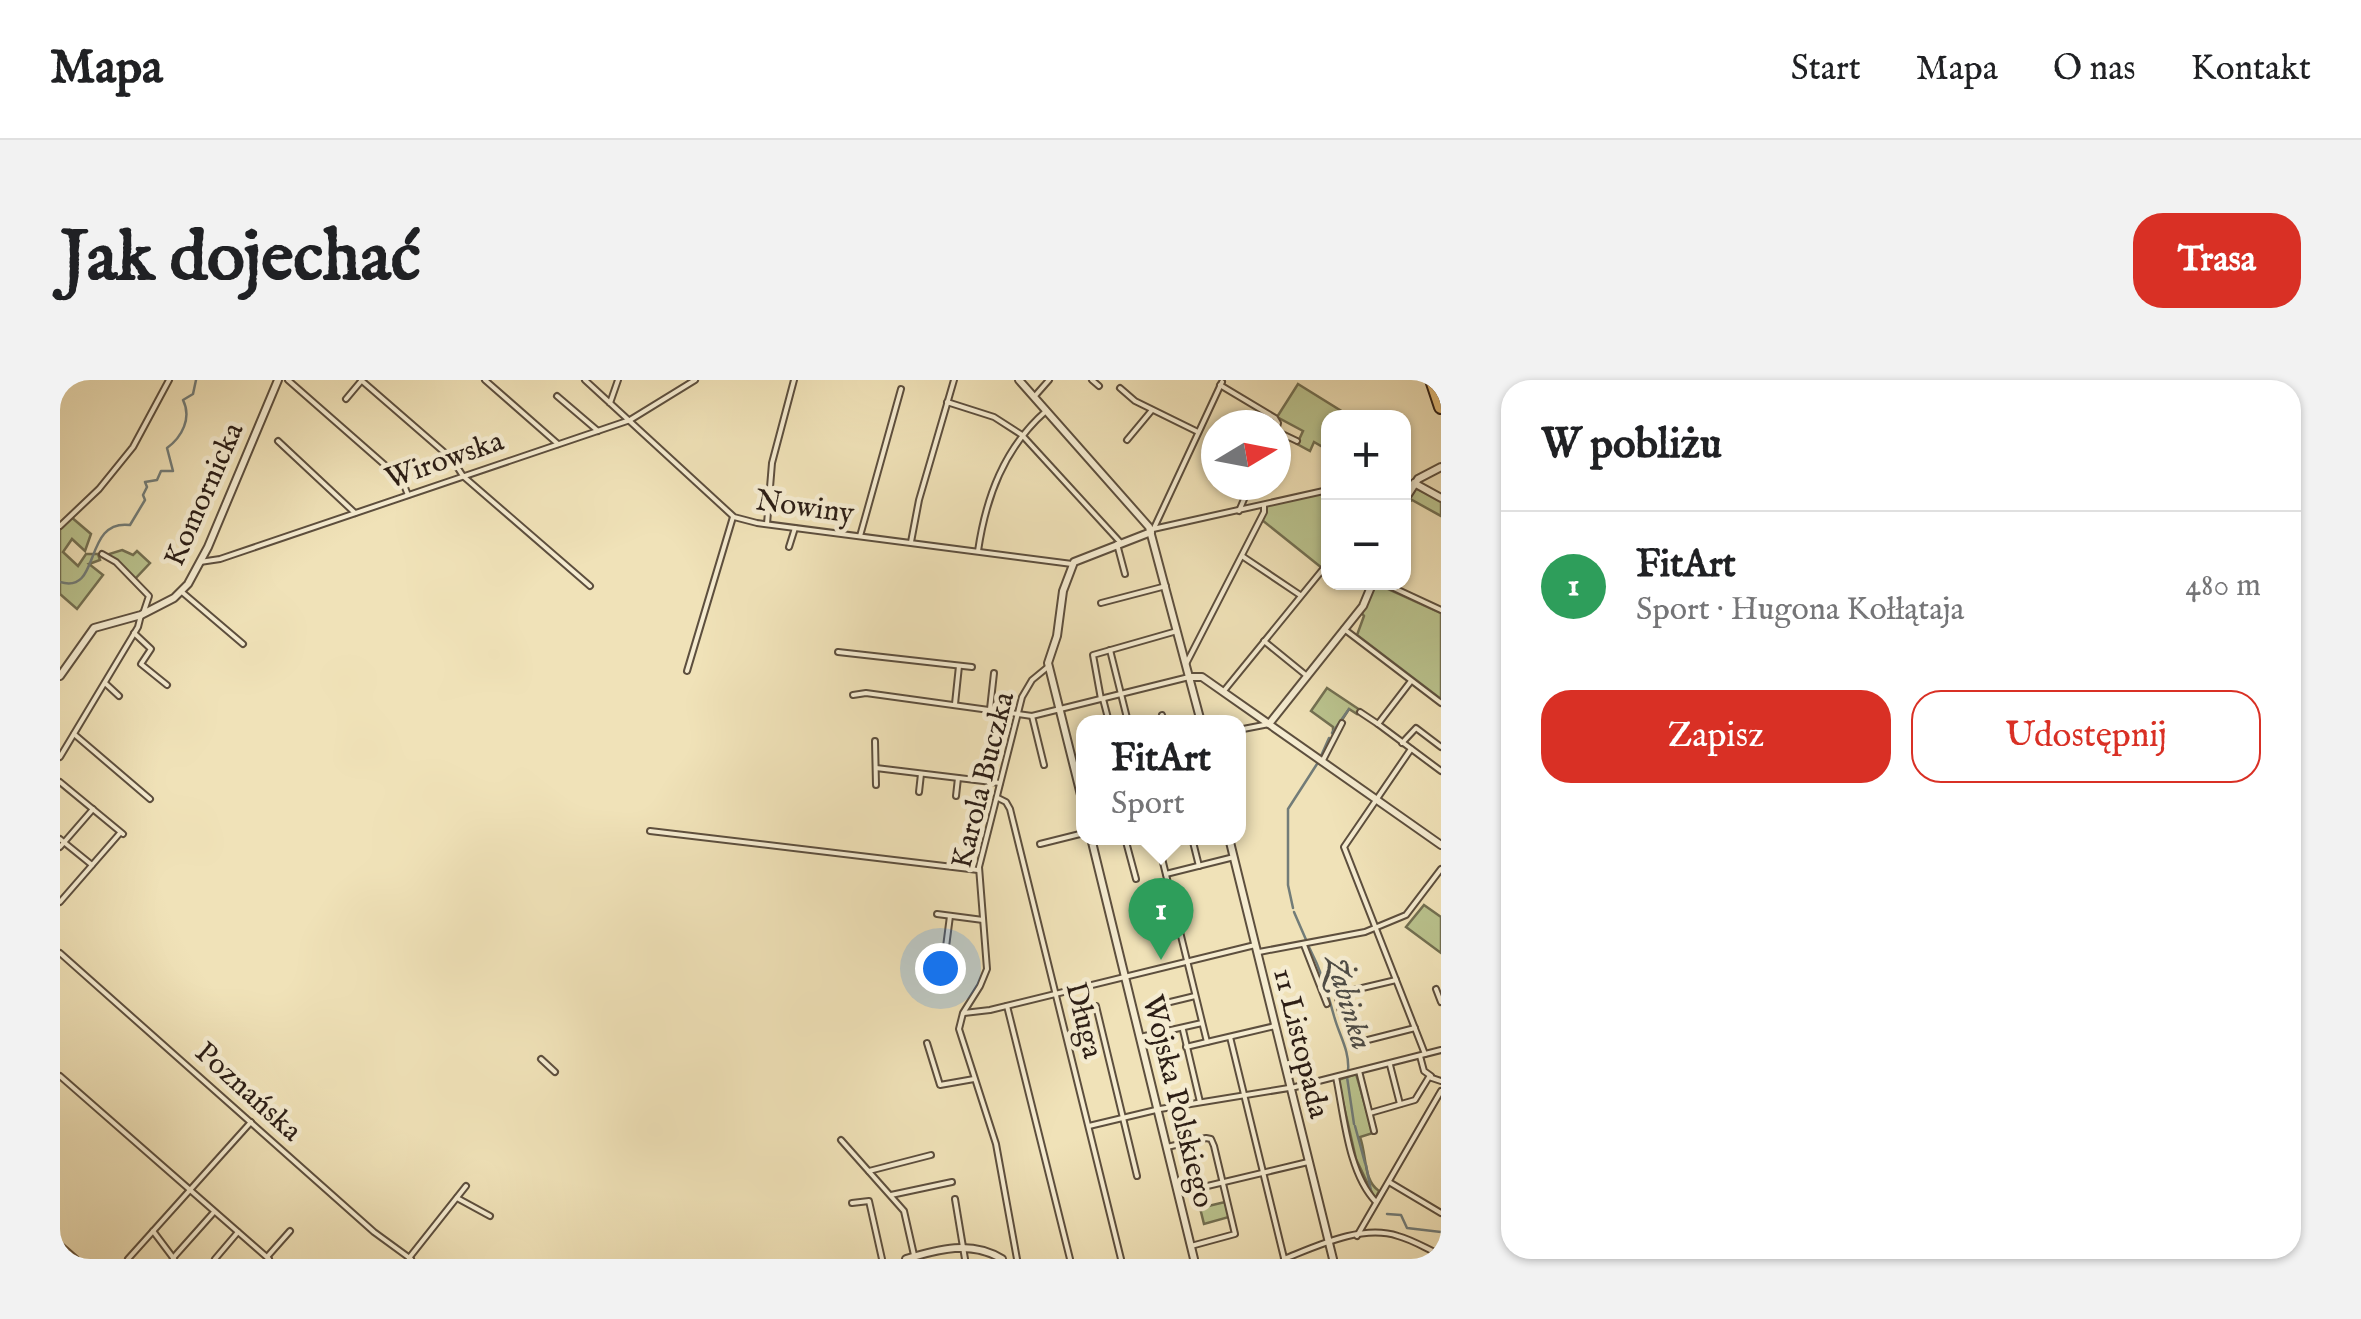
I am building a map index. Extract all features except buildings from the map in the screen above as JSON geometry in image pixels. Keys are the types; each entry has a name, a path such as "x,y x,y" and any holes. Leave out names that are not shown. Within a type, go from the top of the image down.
{"highway":[{"path":"1432,380 1441,408"}],"street":[{"path":"60,526 99,489 134,447 169,380"},
{"name":"Komornicka","path":"60,676 94,628 142,614 182,592 200,562 278,380"},
{"path":"288,380 402,480 408,495"},
{"path":"346,399 361,380 452,459 463,476 590,586"},
{"path":"485,380 558,444"},
{"name":"Nowiny","path":"585,380 722,502 733,517 1072,564"},
{"path":"610,403 618,380"},
{"name":"Wirowska","path":"200,562 220,559 630,420 695,380"},
{"path":"767,524 774,457 794,380"},
{"path":"912,542 918,504 954,380"},
{"path":"1019,380 1152,530 1198,715"},
{"path":"1034,398 1050,380"},
{"path":"1092,380 1099,386"},
{"path":"1152,530 1221,384 1261,410"},
{"path":"1120,388 1152,410 1198,432"},
{"path":"860,536 901,389"},
{"path":"557,396 598,430"},
{"path":"947,402 997,418 1022,434 1118,543 1126,574"},
{"path":"978,551 997,476 1022,434 1046,410"},
{"path":"1126,440 1152,410"},
{"path":"1291,438 1298,441"},
{"path":"278,442 355,513"},
{"path":"1411,481 1441,467"},
{"path":"1411,481 1441,498"},
{"path":"1076,776 1047,667 1072,564 1152,530 1321,492"},
{"path":"1239,511 1244,500"},
{"path":"1186,664 1265,511 1264,505"},
{"path":"689,670 733,517"},
{"path":"789,547 795,528"},
{"path":"60,756 141,621 149,595 102,554"},
{"path":"1242,556 1300,596"},
{"path":"1222,692 1321,571"},
{"path":"1101,603 1166,586"},
{"path":"1246,728 1268,724 1364,604 1369,590"},
{"path":"1398,590 1441,610"},
{"path":"182,592 243,644"},
{"path":"1344,629 1441,704"},
{"path":"1107,715 1091,657 1113,646 1177,630"},
{"path":"134,633 151,649 142,664 167,686"},
{"path":"1264,641 1307,676"},
{"path":"1110,650 1126,715"},
{"path":"838,652 972,667"},
{"path":"954,704 959,666"},
{"name":"Karola Buczka","path":"963,1012 986,974 988,958 978,870 1018,712 1028,686 1047,667"},
{"path":"990,709 994,674"},
{"path":"853,695 866,693 1032,716 1200,677 1441,846"},
{"path":"1378,724 1411,680"},
{"path":"105,683 119,696"},
{"path":"1360,712 1441,771"},
{"path":"1032,716 1044,765"},
{"path":"1322,762 1342,724"},
{"path":"1402,743 1416,728 1441,747"},
{"path":"74,734 150,799"},
{"path":"875,741 876,785"},
{"path":"1411,749 1344,847 1415,1028 1424,1072 1441,1081"},
{"path":"876,768 1002,783"},
{"path":"919,792 921,774"},
{"path":"956,796 958,778"},
{"path":"60,782 121,833 60,902"},
{"name":"Długa","path":"998,798 1010,809 1121,1259"},
{"path":"92,809 62,843 92,866"},
{"path":"650,831 978,870"},
{"path":"1040,844 1076,836"},
{"name":"Wojska Polskiego","path":"1093,845 1194,1259"},
{"path":"1128,845 1136,879"},
{"path":"1159,845 1207,1042"},
{"path":"1194,845 1198,866"},
{"name":"11 Listopada","path":"1231,845 1333,1259"},
{"path":"1166,874 1234,858"},
{"path":"1016,1258 995,1142 959,1032 963,1012 1007,1006 1187,962 1304,945 1375,928 1412,911 1441,869"},
{"path":"937,914 984,920"},
{"path":"943,970 950,916"},
{"path":"1304,945 1327,1004"},
{"name":"Poznańska","path":"60,952 374,1232 408,1257"},
{"path":"1341,1012 1337,994 1396,980"},
{"path":"1436,989 1441,1002"},
{"path":"1166,1003 1195,996"},
{"path":"1007,1006 1070,1259"},
{"path":"1096,1006 1137,1176"},
{"path":"1140,1037 1202,1023"},
{"path":"1186,1047 1275,1026"},
{"path":"1352,1044 1415,1028"},
{"path":"1183,1030 1200,1102"},
{"path":"1230,1037 1284,1259 1328,1242 1394,1234 1441,1255"},
{"path":"928,1043 940,1086 974,1079"},
{"path":"1088,1126 1158,1109 1290,1088 1441,1050"},
{"path":"541,1059 555,1072"},
{"path":"1390,1063 1400,1104"},
{"path":"1359,1071 1374,1131"},
{"path":"60,1076 268,1258 290,1231"},
{"path":"1370,1112 1416,1099 1430,1076"},
{"path":"1336,1077 1356,1163 1376,1202"},
{"path":"1357,1236 1441,1091"},
{"path":"130,1258 250,1122"},
{"path":"1169,1146 1211,1139 1223,1182 1235,1234 1193,1246"},
{"path":"841,1140 905,1212 912,1258 963,1247 983,1250 1002,1259"},
{"path":"870,1171 931,1155"},
{"path":"1178,1193 1308,1162"},
{"path":"891,1195 952,1182"},
{"path":"1389,1182 1440,1210"},
{"path":"398,1259 408,1257 466,1186"},
{"path":"457,1198 490,1216"},
{"path":"955,1199 965,1259"},
{"path":"852,1203 869,1201 882,1259"},
{"path":"153,1231 173,1258 214,1212"},
{"path":"214,1259 238,1232"},
{"path":"61,1247 75,1259"}],"green space":[{"path":"1298,384 1340,410 1321,410 1321,446 1314,442 1310,451 1297,444 1303,431 1291,425 1291,410 1281,410"},
{"path":"1415,488 1441,501 1441,516 1411,501"},
{"path":"1321,494 1321,567 1262,520 1265,506"},
{"path":"70,516 91,534 85,551 72,539 63,552 78,566 86,554 98,554 100,560 89,564 103,575 77,609 60,594 60,527"},
{"path":"122,550 133,555 137,551 150,563 134,580 106,555"},
{"path":"1372,590 1390,590 1441,613 1441,699 1357,635 1364,616 1361,612"},
{"path":"1327,688 1360,710 1357,714 1349,709 1333,734 1333,727 1311,711"},
{"path":"1424,905 1441,917 1441,953 1406,927"},
{"path":"1356,1074 1373,1133 1360,1137 1368,1174 1379,1191 1375,1199 1356,1159 1338,1080"},
{"path":"1225,1202 1229,1217 1204,1224 1200,1208"}],"waterway":[{"path":"60,582 73,583 82,578 105,533 115,526 130,525 145,500 145,482 157,480 161,471 173,471 167,448 184,427 183,400 193,394 196,380"},
{"name":"Żabinka","path":"1332,733 1349,709"},
{"name":"Żabinka","path":"1321,756 1329,738"},
{"name":"Żabinka","path":"1293,908 1288,885 1288,809 1317,764"},
{"name":"Żabinka","path":"1294,912 1307,942"},
{"name":"Żabinka","path":"1309,947 1346,1050 1348,1071"},
{"name":"Żabinka","path":"1347,1077 1354,1124"},
{"name":"Żabinka","path":"1355,1126 1365,1163"},
{"name":"Żabinka","path":"1366,1165 1371,1191"},
{"name":"Żabinka","path":"1387,1214 1401,1215 1407,1228 1441,1232"}],"place":[{"name":"FitArt","path":"1161,960"}]}
